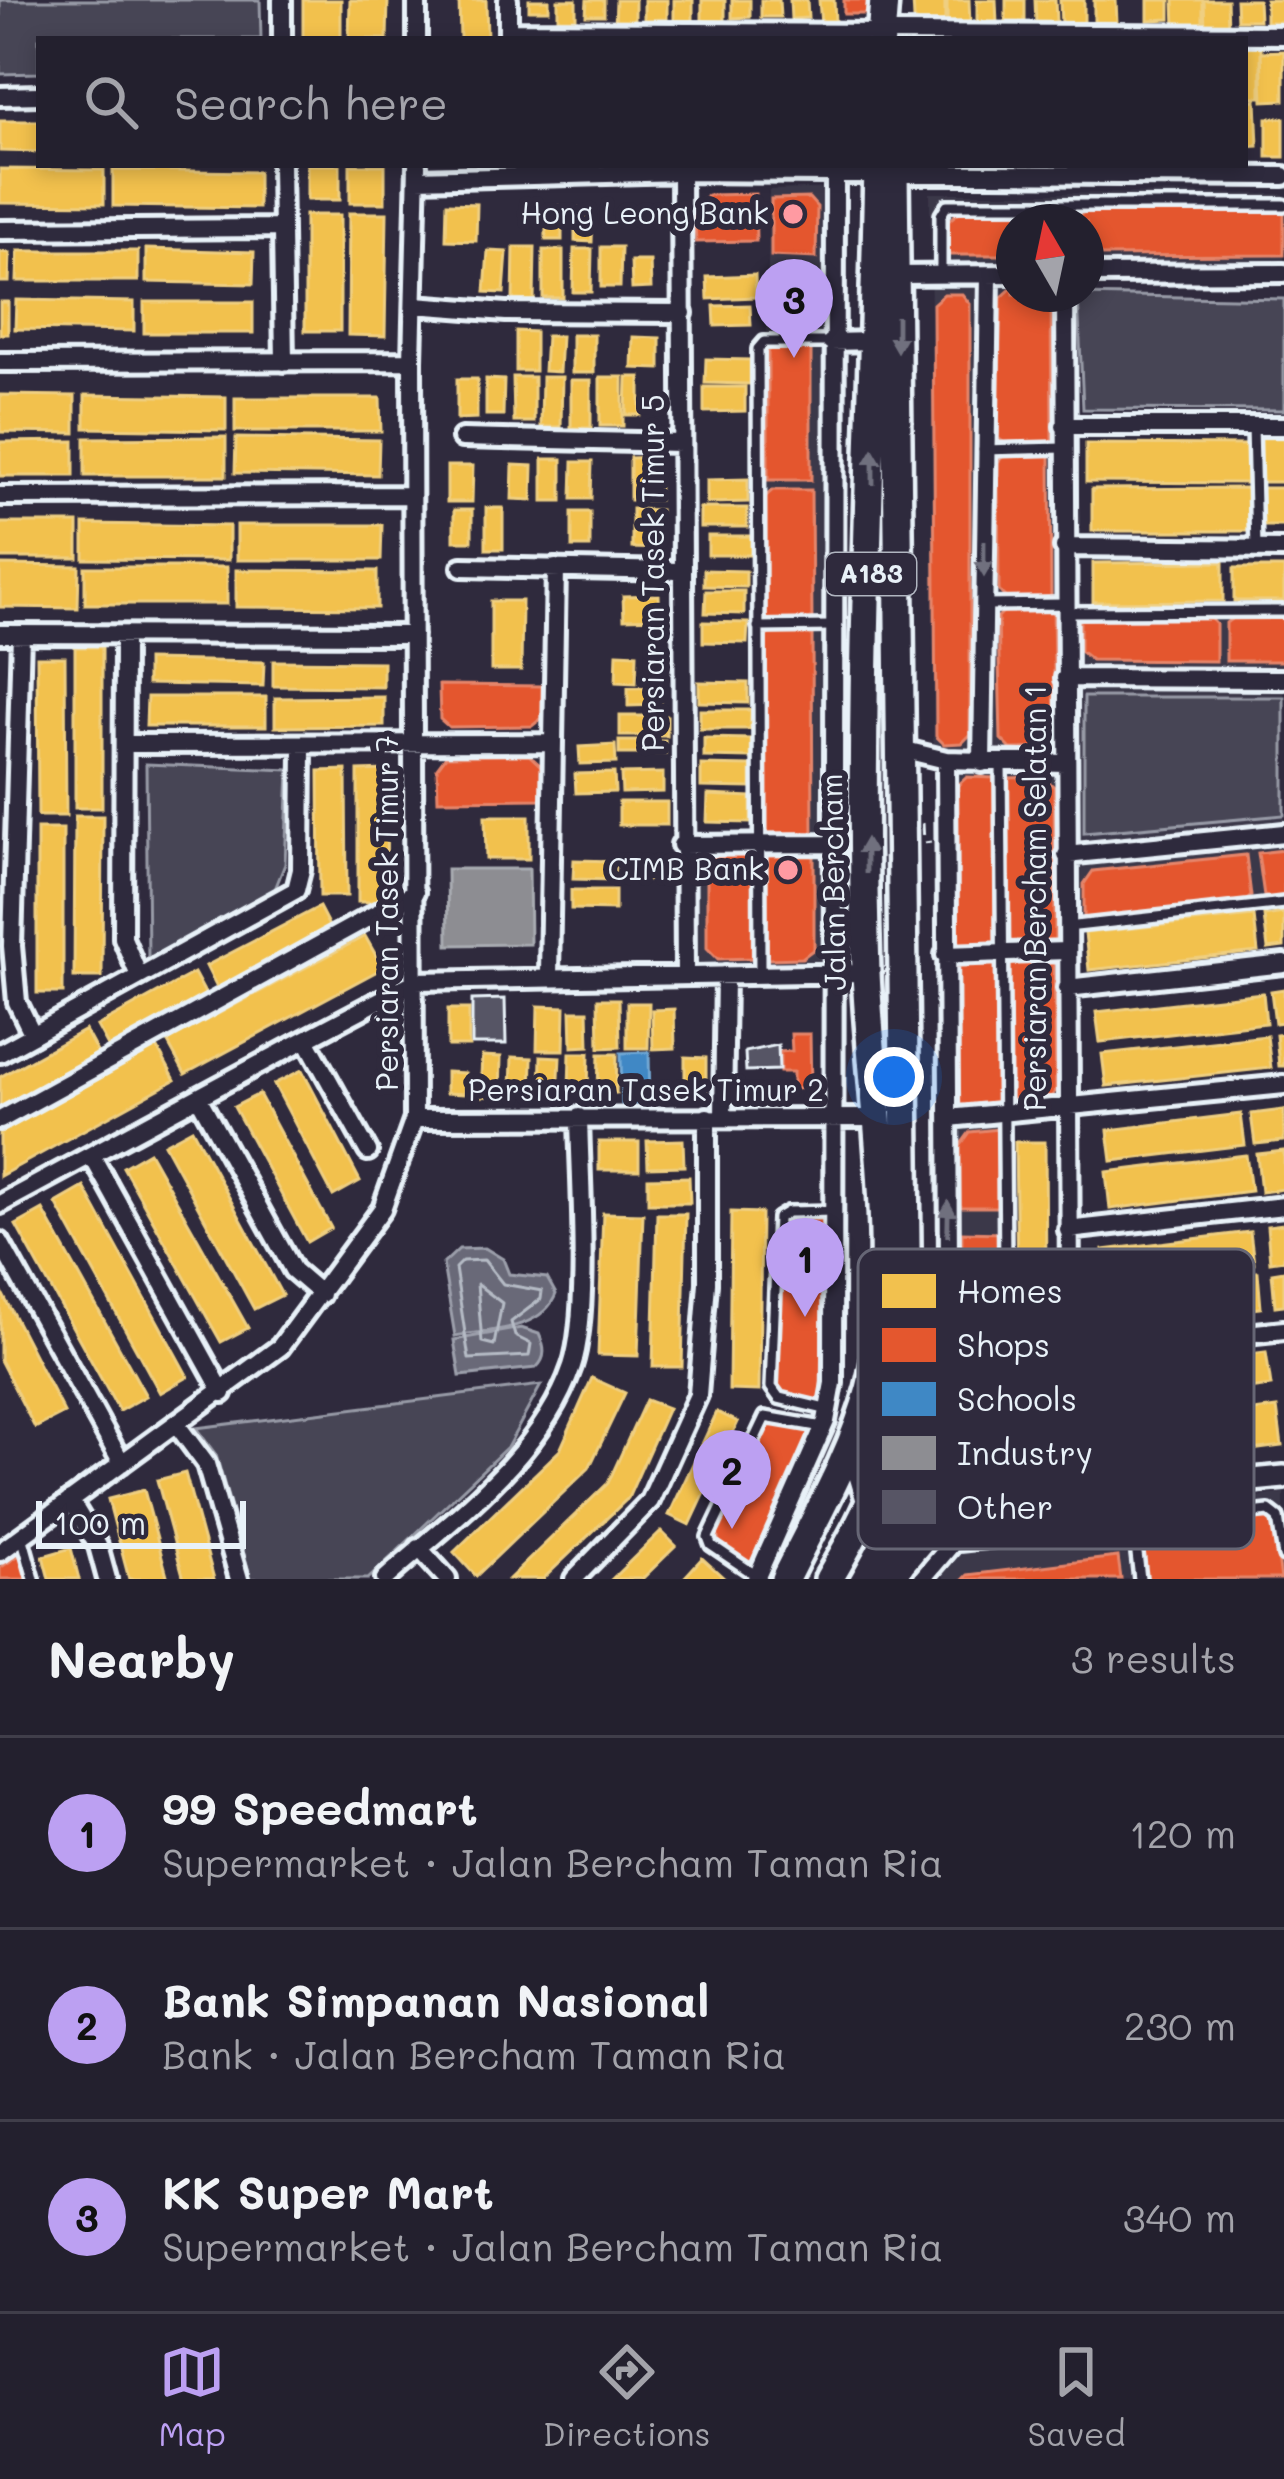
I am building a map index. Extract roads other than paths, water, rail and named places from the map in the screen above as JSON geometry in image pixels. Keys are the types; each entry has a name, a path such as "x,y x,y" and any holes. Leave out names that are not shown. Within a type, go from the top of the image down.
{"main road":[{"path":"884,0 888,36"},
{"path":"888,36 895,0"},
{"name":"Jalan Bercham","path":"882,1249 891,1119 897,748 898,275 886,170"},
{"name":"Jalan Bercham","path":"886,170 874,341 866,974 891,1119 900,1249"},
{"path":"870,586 879,617 880,722 886,740 897,748"},
{"name":"Jalan Bercham","path":"766,1578 858,1424"},
{"path":"806,1579 840,1510 858,1502"},
{"name":"Jalan Bercham","path":"830,1579 858,1523"}],"street":[{"path":"282,0 282,36"},
{"path":"417,0 417,36"},
{"path":"508,0 508,35 1284,34"},
{"path":"0,96 36,95"},
{"path":"281,168 284,362"},
{"path":"417,172 510,169 835,175 886,170 1284,176"},
{"name":"Persiaran Tasek Timur 7","path":"0,1552 280,1347 382,1209 414,1119 412,361 417,172"},
{"name":"Persiaran Tasek Timur 5","path":"682,172 685,975"},
{"path":"766,1578 826,1419 837,1211 830,844 835,175"},
{"path":"0,230 280,228"},
{"path":"989,274 983,450 991,763"},
{"path":"898,275 996,274"},
{"path":"1104,274 1284,274"},
{"path":"415,305 506,312 682,313"},
{"name":"Persiaran Bercham Selatan 1","path":"1065,312 1068,1249"},
{"path":"831,342 874,341"},
{"path":"0,362 412,361"},
{"path":"1064,426 1284,426"},
{"path":"462,438 681,443"},
{"path":"0,496 412,495"},
{"path":"1064,547 1284,549"},
{"path":"462,567 680,571"},
{"path":"548,975 556,568"},
{"path":"0,634 413,634"},
{"path":"21,634 6,946 16,1002 33,1035"},
{"path":"124,634 123,938 139,976"},
{"path":"1065,678 1284,679"},
{"path":"125,744 302,747 550,742"},
{"path":"0,1053 296,890 301,870 302,747"},
{"path":"897,748 946,760 1065,763"},
{"path":"946,760 948,1249"},
{"path":"1066,854 1284,833"},
{"path":"681,845 830,844"},
{"path":"0,1120 415,892"},
{"path":"945,955 1067,951"},
{"path":"1067,988 1284,964"},
{"path":"0,1204 416,981 548,975 866,974"},
{"path":"574,1579 650,1501 698,1395 725,975"},
{"path":"306,1039 368,1151"},
{"path":"950,1118 1068,1110 1284,1085"},
{"path":"198,1097 293,1270 321,1294"},
{"path":"385,1579 531,1440 573,1362 581,1232 579,1117"},
{"name":"Persiaran Tasek Timur 2","path":"414,1119 891,1119"},
{"path":"92,1156 223,1393"},
{"path":"1068,1230 1284,1206"},
{"path":"0,1242 122,1463"},
{"path":"1254,1333 1284,1330"},
{"path":"177,1425 206,1464 239,1579"},
{"path":"1254,1481 1284,1478"},
{"path":"70,1500 98,1546 107,1579"},
{"path":"419,1548 448,1579"},
{"path":"925,1578 948,1549"}],"lane":[{"path":"1104,204 1284,205"},
{"path":"940,275 941,215 947,205 996,205"},
{"path":"760,974 758,349 764,343 831,342"},
{"path":"1253,426 1256,549"},
{"path":"983,450 1064,448"},
{"path":"984,605 1284,611"},
{"path":"758,627 831,626"},
{"path":"991,763 1002,953 1005,1249"},
{"path":"1067,927 1284,903"},
{"path":"826,1419 772,1391 777,1222 784,1212 837,1211"},
{"path":"766,1578 711,1545 708,1537 765,1417 826,1419"},
{"path":"1254,1514 1274,1512 1284,1556"},
{"path":"22,1536 34,1579"},
{"path":"1136,1549 1140,1579"}],"water":[{"path":"485,1248 503,1259 509,1274 547,1278 556,1294 549,1306 527,1322 455,1336 443,1264 459,1249"},
{"path":"521,1328 541,1339 543,1356 536,1368 460,1376 454,1340"}],"place":[{"name":"Hong Leong Bank","path":"793,214"},
{"name":"KK Super Mart","path":"794,358"},
{"name":"CIMB Bank","path":"788,870"},
{"name":"99 Speedmart","path":"805,1317"},
{"name":"Bank Simpanan Nasional","path":"732,1529"}]}
